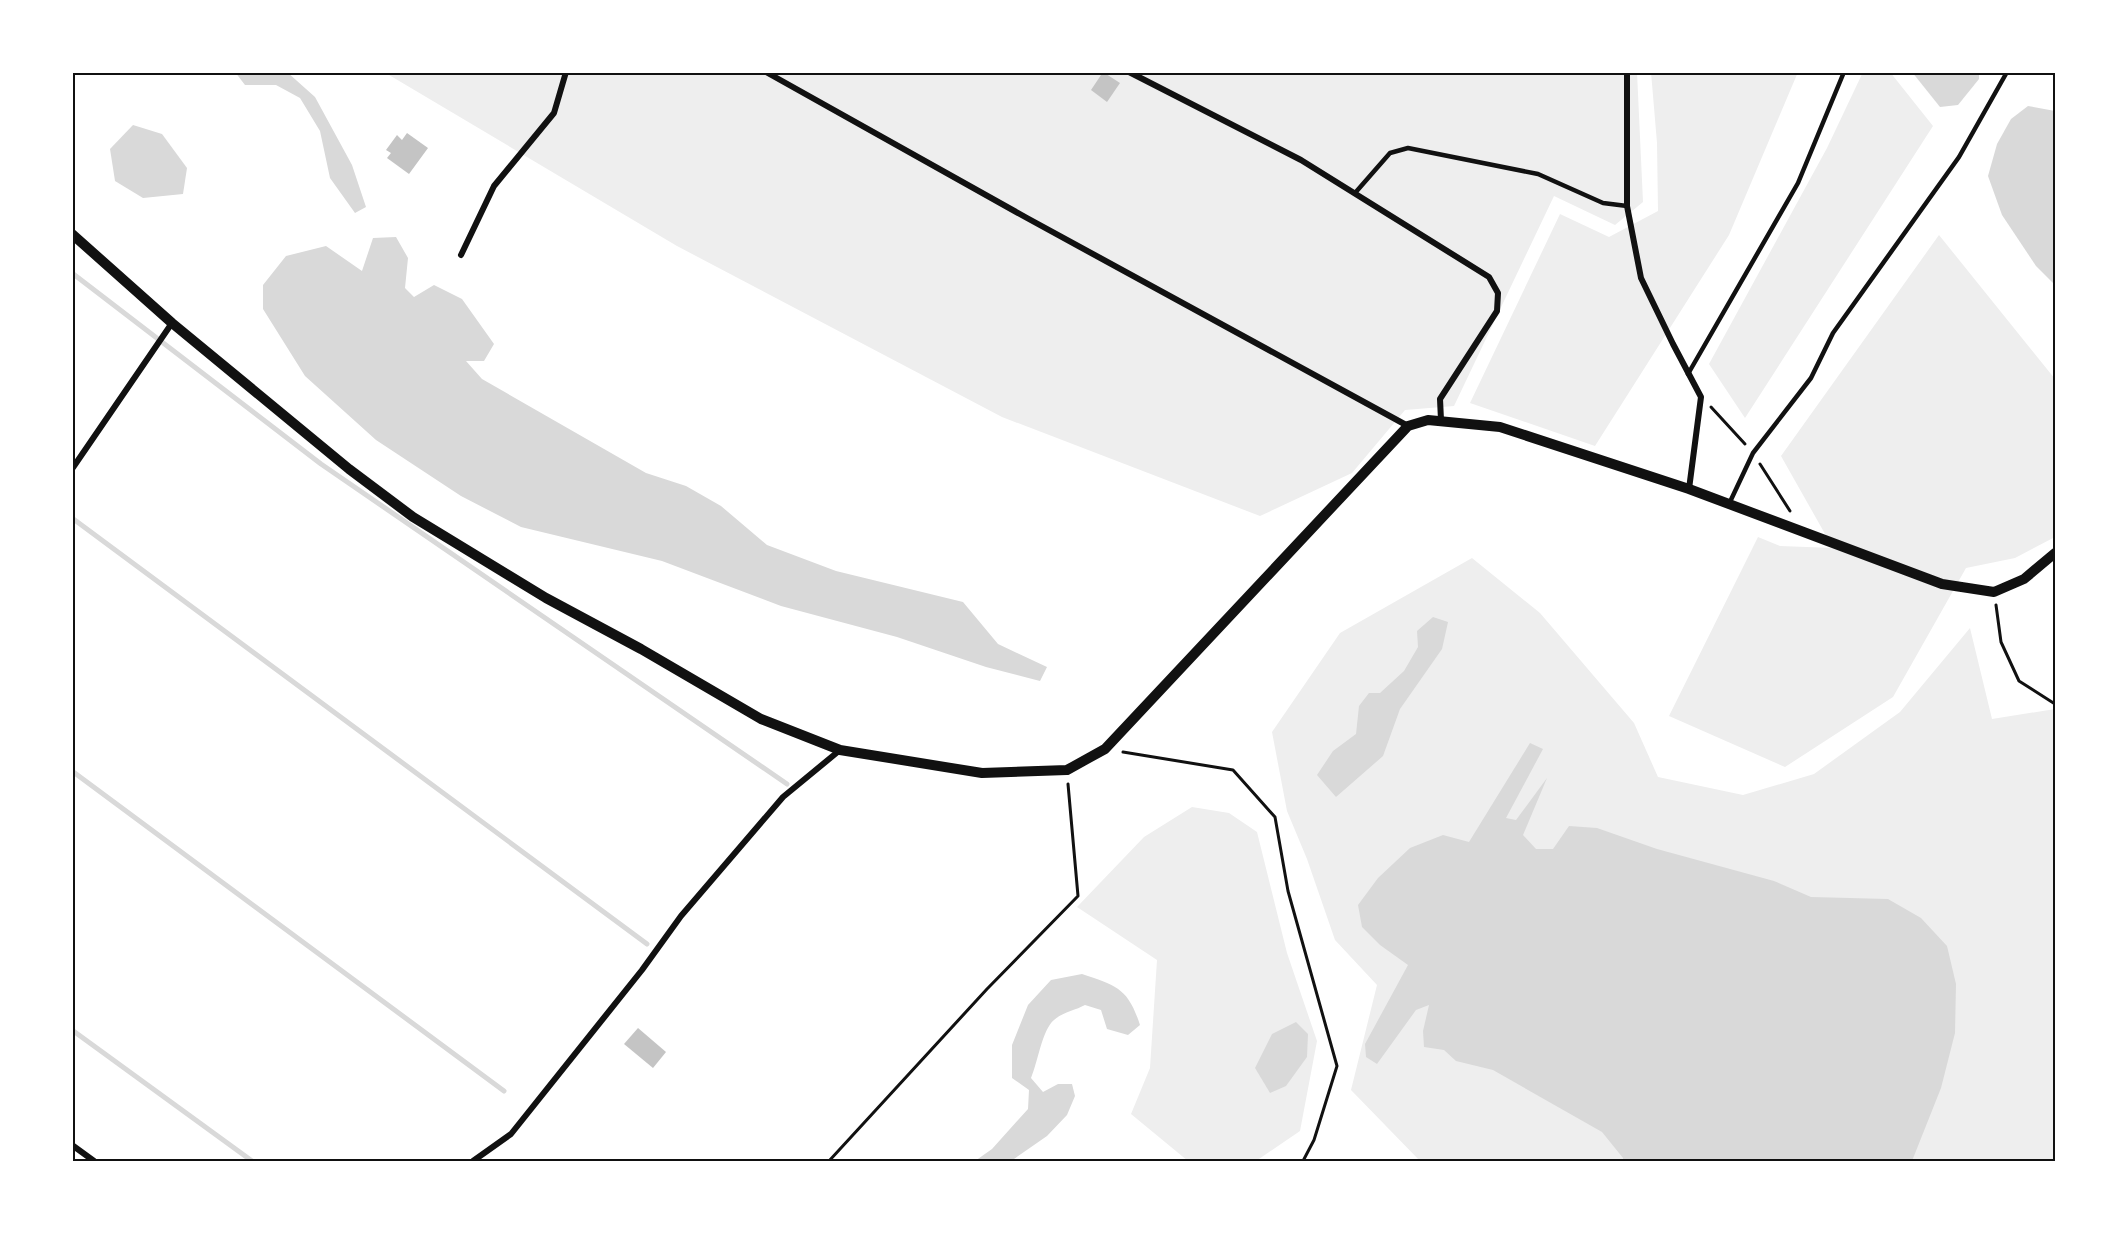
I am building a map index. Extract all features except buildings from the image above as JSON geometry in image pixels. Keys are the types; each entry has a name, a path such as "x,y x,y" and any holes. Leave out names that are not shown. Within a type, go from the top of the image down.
{"street":[{"path":"461,255 494,186 554,113 566,72"},
{"path":"766,72 1027,218 1408,426"},
{"path":"1129,72 1301,160 1489,277 1498,293 1497,311 1440,399 1441,420"},
{"path":"1627,72 1627,206 1641,278 1701,398 1689,489"},
{"path":"72,234 172,323 349,469 413,517 546,598 641,649 761,719 840,750 982,773 1067,770 1105,749 1408,426 1428,420 1500,427 1689,489 1942,584 1994,592 2024,579 2055,553"},
{"path":"72,469 172,323"},
{"path":"473,1161 511,1134 642,970 681,916 783,797 840,750"},
{"path":"72,1145 94,1161"}],"lane":[{"path":"1688,374 1798,183 1844,72"},
{"path":"1729,504 1753,453 1811,378 1833,333 1959,157 2007,72"},
{"path":"1355,193 1390,153 1408,148 1538,174 1603,203 1627,206"}],"path":[{"path":"1994,592 2001,642 2019,681 2055,704"},
{"path":"1105,749 1233,770 1275,817 1288,891 1337,1066 1314,1140 1304,1161"},
{"path":"829,1161 987,989 1078,896 1067,770"}],"shaded area":[{"path":"235,72 287,72 315,97 352,165 366,207 355,213 330,178 320,131 300,98 276,85 245,85"},
{"path":"384,72 1637,72 1643,202 1615,225 1554,196 1454,406 1405,410 1352,473 1260,516 1002,417 677,246"},
{"path":"1651,72 1798,72 1729,235 1595,446 1470,403 1560,214 1609,237 1658,211 1657,143"},
{"path":"1863,72 1890,72 1933,126 1745,418 1709,364 1827,148"},
{"path":"1912,72 1979,72 1979,79 1958,105 1940,107"},
{"path":"2028,106 2055,111 2055,285 2036,266 2002,215 1988,176 1997,144 2011,119"},
{"path":"133,125 162,134 187,168 183,194 143,198 115,181 110,149"},
{"path":"1939,235 2055,379 2055,537 2015,558 1966,568 1893,697 1785,767 1669,716 1758,537 1780,546 1833,548 1781,456"},
{"path":"396,237 408,258 405,288 414,297 434,285 462,299 494,344 484,361 466,361 482,379 646,473 686,486 721,506 767,545 836,571 963,602 998,644 1047,667 1040,681 986,667 897,637 781,606 662,561 521,527 461,496 376,440 305,376 263,309 263,285 286,256 326,246 362,271 373,238"},
{"path":"1472,558 1540,613 1634,723 1658,777 1743,795 1814,774 1900,712 1970,628 1992,719 2055,709 2055,1161 1420,1161 1351,1090 1377,985 1335,940 1307,859 1287,811 1272,732 1340,633"},
{"path":"1433,617 1448,622 1442,649 1400,709 1383,756 1336,797 1317,775 1333,751 1356,734 1359,706 1369,693 1380,693 1404,671 1418,647 1417,631"},
{"path":"1530,743 1543,749 1506,818 1516,820 1547,778 1523,835 1536,849 1553,849 1569,826 1597,828 1657,849 1774,881 1811,897 1888,899 1921,918 1947,946 1956,984 1955,1033 1941,1088 1912,1161 1623,1161 1602,1132 1493,1070 1456,1061 1444,1050 1424,1047 1423,1031 1429,1005 1416,1010 1377,1064 1366,1057 1365,1044 1408,965 1380,945 1362,927 1358,905 1378,878 1410,848 1443,835 1469,842"},
{"path":"1192,807 1229,813 1257,832 1287,953 1317,1041 1300,1131 1256,1161 1188,1161 1131,1114 1150,1068 1157,960 1077,907 1144,837"},
{"path":"1082,974 1120,990 1131,1003 1140,1025 1128,1035 1107,1029 1101,1010 1085,1005 1054,1020 1046,1031 1031,1078 1043,1092 1058,1084 1072,1084 1075,1096 1067,1115 1047,1136 1011,1161 975,1161 992,1149 1028,1109 1029,1090 1012,1078 1012,1045 1028,1005 1051,980"},
{"path":"1296,1022 1308,1034 1307,1057 1286,1086 1270,1093 1255,1068 1272,1034"}],"waterway":[{"path":"72,273 321,464 787,784"},
{"path":"72,518 647,944"},
{"path":"72,771 504,1091"},
{"path":"72,1030 252,1161"}]}
